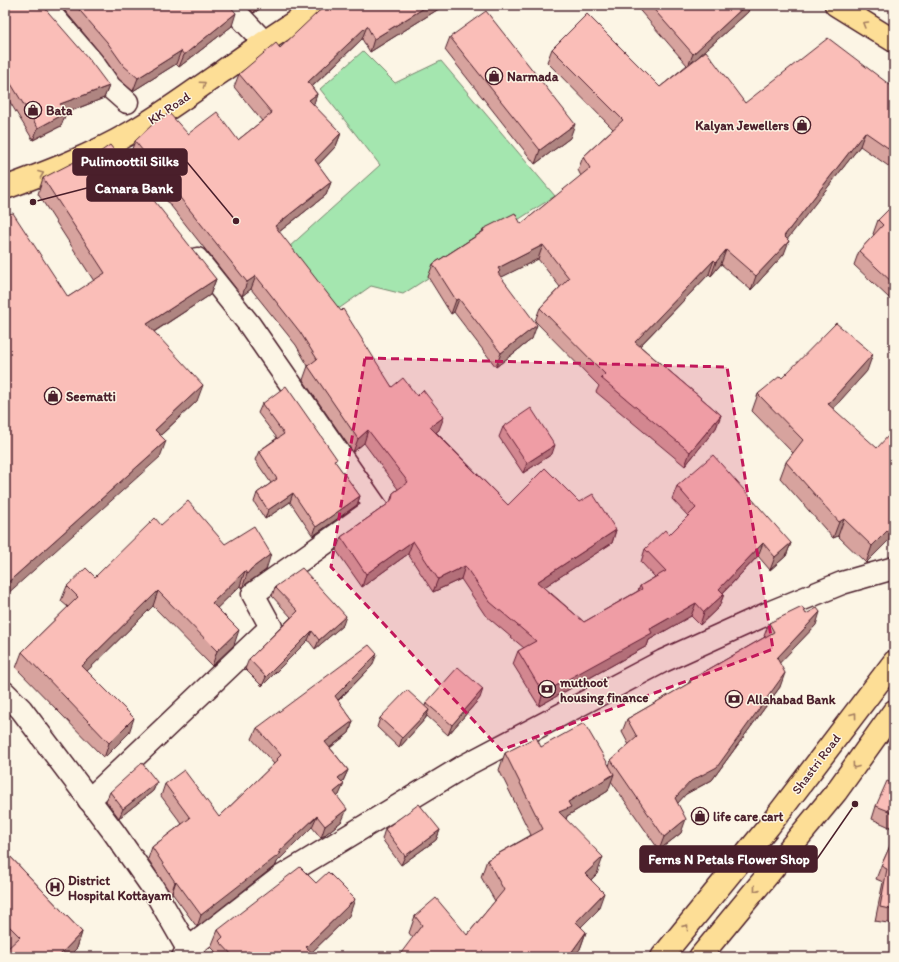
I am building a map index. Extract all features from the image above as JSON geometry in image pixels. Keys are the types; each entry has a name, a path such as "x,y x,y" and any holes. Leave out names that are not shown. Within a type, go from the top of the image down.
{"main road":[{"name":"KK Road","path":"5,188 63,166 129,134 157,117 264,42 321,5"},
{"path":"836,5 894,41"},
{"name":"Shastri Road","path":"662,957 768,826 894,662"},
{"path":"700,957 836,792 894,711"}],"street":[{"path":"229,5 264,42"},
{"path":"44,6 93,63 110,87 127,102"},
{"path":"89,800 271,627 253,594 376,507 249,324 186,245"},
{"path":"5,693 21,709 113,831 153,888 186,953 281,877 464,766 663,661 771,612 842,583 894,568"}],"highlighted area":[{"path":"365,358 727,367 773,649 501,750 331,567"}],"green space":[{"path":"363,51 395,83 441,61 555,196 403,294 371,286 337,310 289,247 380,165 320,89"}],"building":[{"path":"5,5 42,5 88,58 109,86 60,104 66,113 38,128 5,74"},
{"path":"75,5 229,5 236,13 184,55 181,51 138,78 124,66 107,42"},
{"path":"327,5 429,5 374,39 367,26 308,82 317,94 309,100 341,133 315,160 331,182 275,226 341,311 343,309 392,387 403,378 417,396 423,390 444,417 430,427 508,505 545,468 579,502 593,494 616,530 537,582 584,622 642,589 640,586 666,571 645,549 665,530 669,535 696,508 677,486 713,455 791,543 775,557 763,543 719,589 724,594 704,612 696,603 650,629 652,633 543,693 518,651 536,641 490,602 465,566 438,579 413,541 366,574 341,537 388,504 392,499 393,493 408,482 368,430 358,439 308,366 317,359 300,332 256,276 247,282 135,141 153,124 169,113 188,134 217,112 238,140 272,113 239,74 276,43 280,48"},
{"path":"650,5 746,5 693,54"},
{"name":"Narmada","path":"486,11 575,124 540,150 450,37"},
{"path":"587,14 660,87 706,51 745,103 828,38 894,88 894,152 865,132 784,236 789,241 756,276 726,250 716,262 714,260 635,342 721,415 690,452 601,378 605,374 540,308 569,278 543,245 498,268 500,271 498,273 537,325 501,353 459,299 456,300 433,264 484,231 483,229 515,213 521,224 590,168 583,157 623,120 552,49"},
{"path":"110,145 216,279 147,324 203,385 155,430 166,441 5,585 5,215 13,213 68,297 105,273 43,178 80,159 83,164"},
{"path":"894,204 894,284 859,251 883,225 878,220"},
{"path":"836,323 873,354 828,404 877,448 889,435 894,440 894,524 872,546 844,519 839,522 786,462 803,440 758,394 780,376 782,378"},
{"path":"286,386 337,459 334,460 360,496 316,527 293,493 268,510 257,493 277,479 259,451 284,434 262,404"},
{"path":"531,408 555,445 527,463 503,427"},
{"path":"188,501 225,544 254,526 271,554 251,569 247,574 245,571 212,603 239,630 217,651 158,591 82,666 134,718 109,743 22,652 78,597 67,586 86,568 95,577 155,518 161,525"},
{"path":"302,568 346,616 319,640 312,631 266,677 249,659 298,611 275,587"},
{"path":"802,607 806,614 817,608 820,612 777,658 785,673 717,767 691,781 675,798 686,819 664,837 611,760 637,737 627,719 691,682 690,680 774,632 769,623"},
{"path":"369,645 377,654 335,696 353,721 325,742 348,770 338,778 344,784 334,792 347,809 325,826 317,816 279,852 281,853 201,915 176,881 175,882 152,847 190,818 165,784 184,770 219,817 278,760 277,759 281,755 257,728"},
{"path":"458,667 483,689 452,725 426,703"},
{"path":"407,690 429,710 402,738 380,718"},
{"path":"584,723 614,774 568,802 571,807 559,812 603,857 585,874 604,893 576,922 586,932 568,957 398,957 422,925 415,916 436,898 467,935 504,890 487,860 543,829 505,753 536,737 541,747"},
{"path":"142,763 157,782 123,809 110,792"},
{"path":"887,781 894,784 894,813 876,806"},
{"path":"419,804 440,830 405,856 385,829"},
{"path":"894,837 894,910 880,907 887,869 881,866"},
{"path":"5,851 82,932 58,957 5,957 5,951 20,937 5,922"},
{"path":"300,867 316,883 328,872 355,899 306,947 317,957 255,957 248,951 242,957 234,957 219,941 223,937 218,930"}],"place":[{"name":"Narmada","path":"494,76"},
{"name":"Bata","path":"33,110"},
{"name":"Kalyan Jewellers","path":"802,125"},
{"name":"Canara Bank","path":"33,202"},
{"name":"Pulimoottil Silks","path":"236,221"},
{"name":"Seematti","path":"53,396"},
{"name":"muthoot housing finance","path":"547,689"},
{"name":"Allahabad Bank","path":"734,699"},
{"name":"Ferns N Petals Flower Shop","path":"855,804"},
{"name":"life care cart","path":"700,816"},
{"name":"District Hospital Kottayam","path":"55,887"}]}
